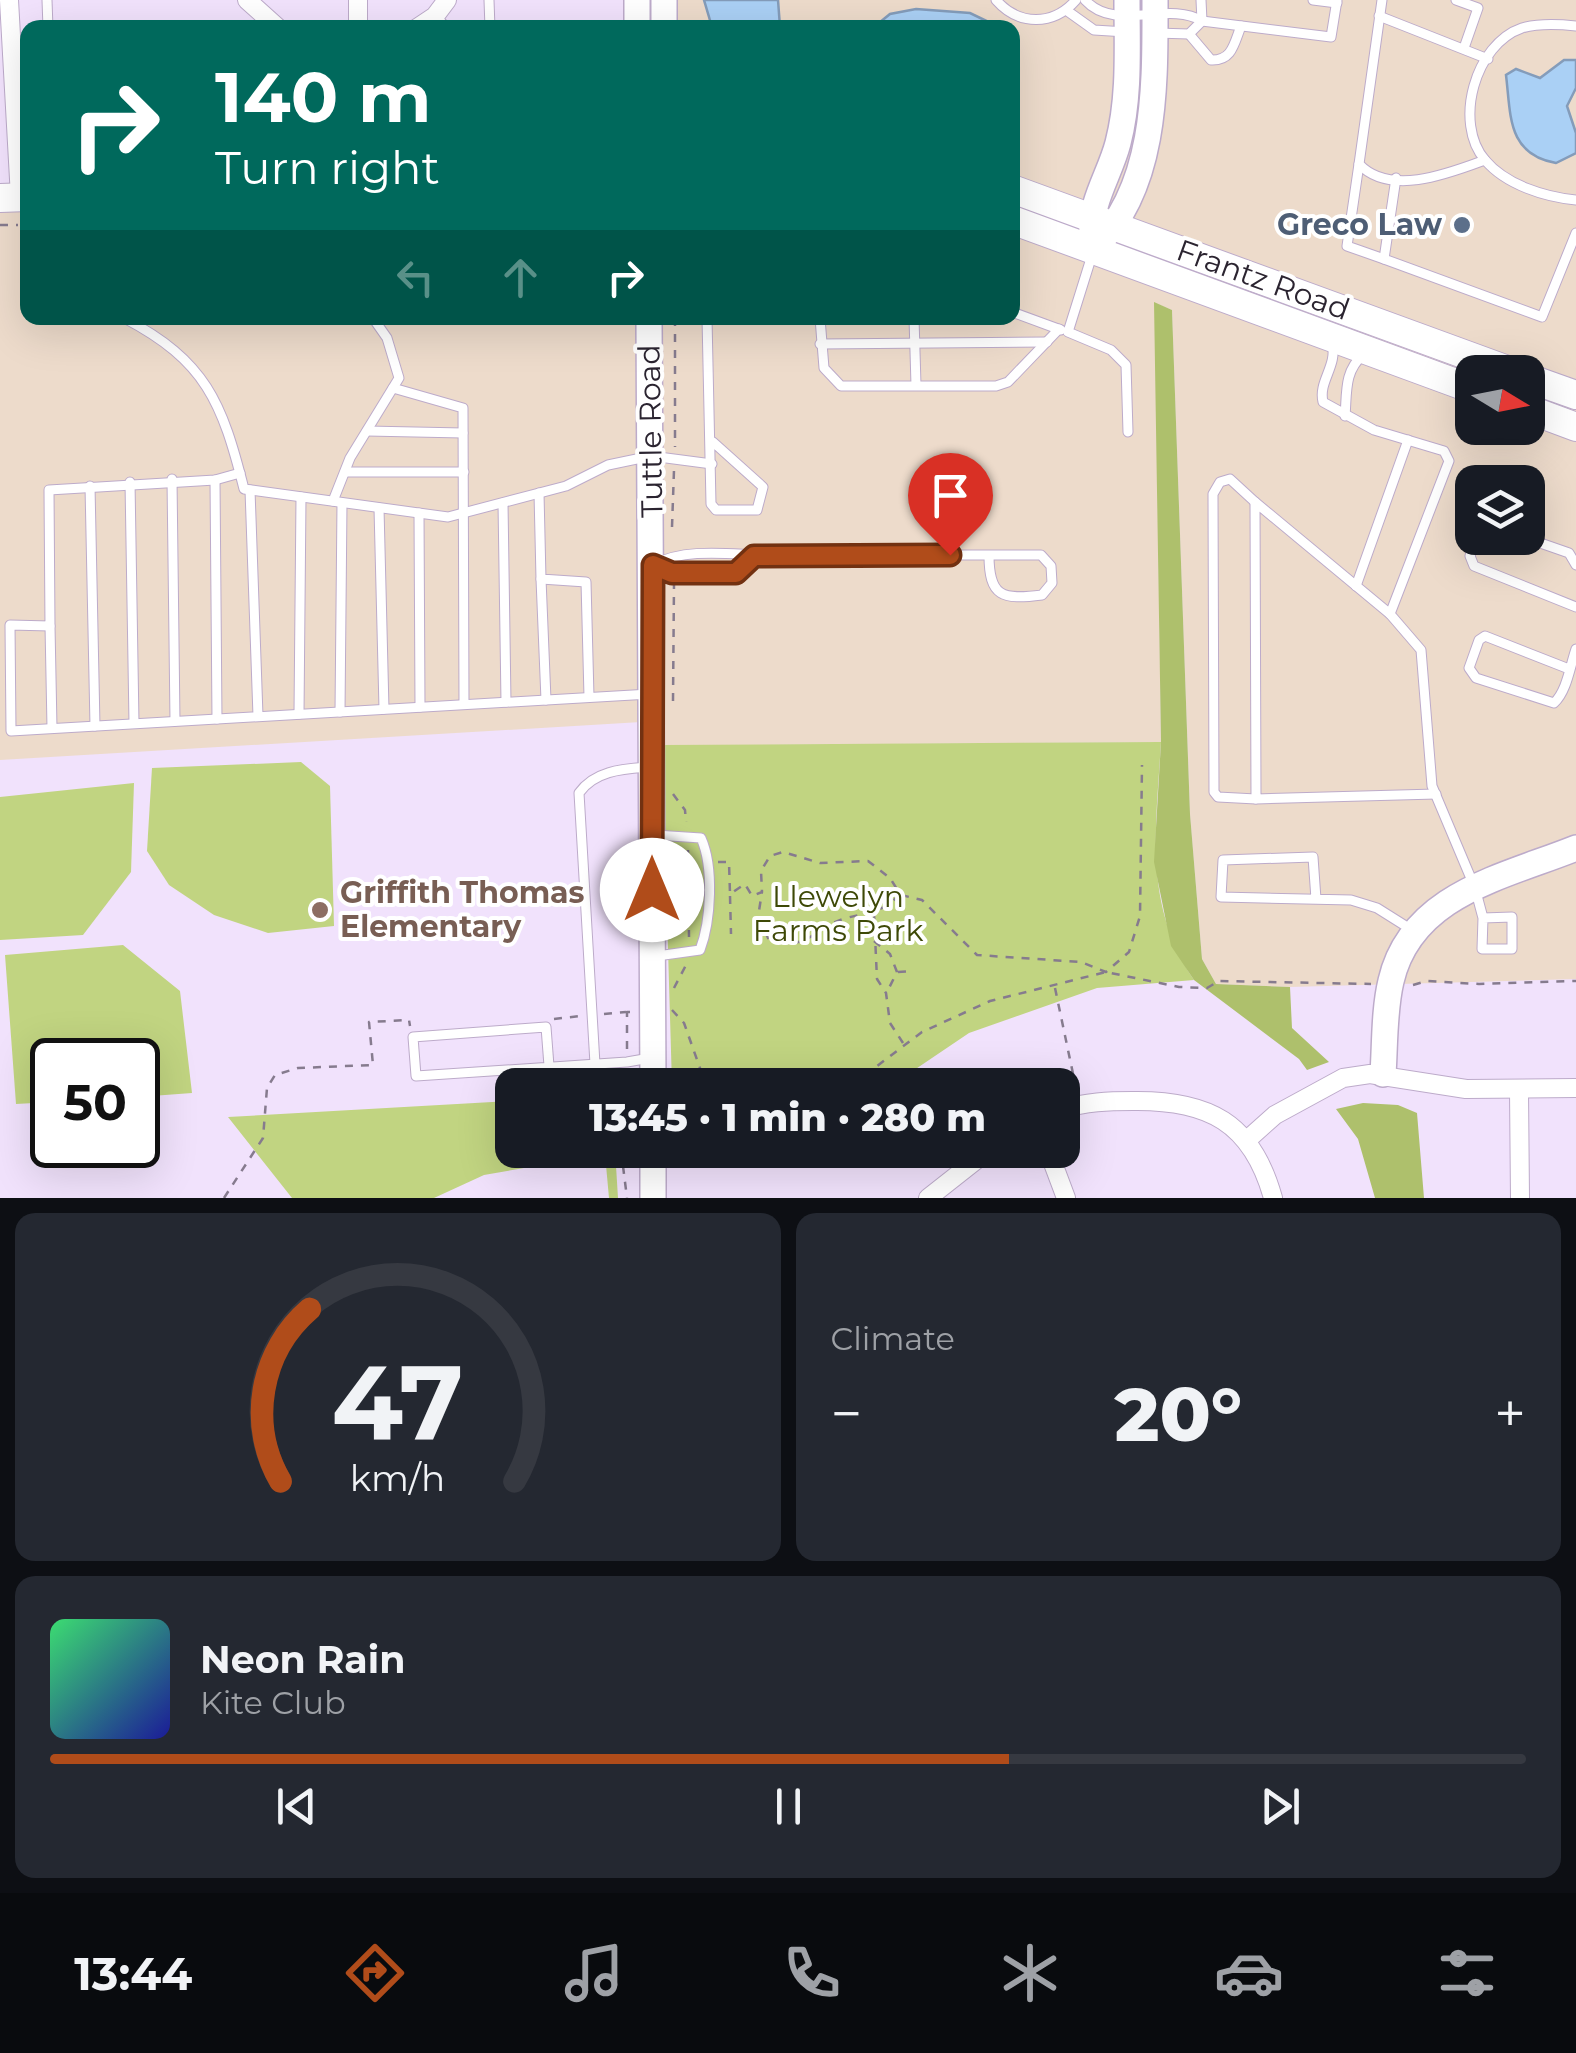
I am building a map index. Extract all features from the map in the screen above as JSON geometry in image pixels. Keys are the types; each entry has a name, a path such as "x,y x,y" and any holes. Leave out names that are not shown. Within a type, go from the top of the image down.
{"main road":[{"path":"1093,249 1145,148 1155,79 1155,15"},
{"path":"1104,223 1118,143 1127,16"},
{"name":"Frantz Road","path":"1020,192 1466,355"},
{"name":"Frantz Road","path":"1020,223 1455,383"},
{"name":"Tuttle Road","path":"649,325 652,1068"},
{"path":"1545,384 1576,395"},
{"path":"1545,415 1576,427"},
{"path":"1383,1074 1390,986 1412,930 1454,896 1576,848"},
{"path":"653,1168 654,1198"}],"street":[{"path":"9,0 20,108"},
{"path":"247,0 267,20"},
{"path":"1248,1140 1276,1115 1343,1078 1383,1074 1444,1087 1576,1088"},
{"path":"1519,1090 1520,1198"},
{"path":"1080,1105 1174,1100 1232,1124 1248,1140 1273,1198"},
{"path":"928,1198 966,1168"},
{"path":"1055,1168 1066,1198"}],"lane":[{"path":"996,0 1013,14 1032,20 1066,10 1076,0"},
{"path":"1086,0 1094,10 1127,16 1190,13 1202,22 1332,37 1337,2 1313,0"},
{"path":"1189,34 1202,22 1201,0"},
{"path":"1382,0 1346,246 1542,317 1576,233"},
{"path":"1456,0 1478,8 1464,48"},
{"path":"1066,10 1094,30 1110,34 1127,16 1155,15 1189,34 1210,60 1221,61 1229,56 1241,26"},
{"path":"1379,16 1488,59"},
{"path":"1576,26 1519,29 1499,42 1488,59 1470,106 1475,144 1485,160 1512,181 1576,200"},
{"path":"1359,164 1373,174 1432,178 1485,160"},
{"path":"1384,259 1396,178"},
{"path":"820,325 824,368 842,386 996,386 1008,382 1047,342 1064,331 1093,249"},
{"path":"1020,315 1111,350 1126,365 1128,432"},
{"path":"138,325 167,340 206,384 226,418 244,489 448,517 539,493 608,465 652,456 712,464"},
{"path":"340,712 338,502 345,472 399,378 387,338 378,325"},
{"path":"707,325 713,442 711,504 716,510 757,510 763,487 713,442"},
{"path":"914,325 916,385"},
{"path":"1328,335 1336,358 1321,396 1345,416 1444,450 1449,461 1390,614"},
{"path":"820,344 1047,342"},
{"path":"1345,416 1348,377 1353,363 1368,350"},
{"path":"392,388 463,408 465,513 460,571 464,704"},
{"path":"367,430 463,433"},
{"path":"1356,586 1408,440"},
{"path":"345,472 464,472"},
{"path":"52,728 48,490 172,479 214,480 240,473"},
{"path":"1436,794 1256,799 1218,797 1214,792 1213,494 1220,482 1230,478 1390,614 1420,650 1436,794 1475,888 1483,918 1482,949 1512,950 1512,916 1483,918"},
{"path":"172,479 175,721"},
{"path":"214,480 216,719"},
{"path":"130,482 134,724"},
{"path":"90,486 95,726"},
{"path":"250,490 258,716"},
{"path":"539,493 546,700"},
{"path":"299,714 301,497"},
{"path":"1255,502 1256,799"},
{"path":"502,503 506,702"},
{"path":"379,508 384,709"},
{"path":"419,513 420,707"},
{"path":"1545,545 1569,553 1576,565"},
{"path":"653,565 672,555 754,556 989,555 1041,555 1051,566 1052,583 1042,595 1015,598 998,592 989,580 989,555"},
{"path":"1470,555 1474,566 1576,607"},
{"path":"653,565 672,573 736,573 754,556"},
{"path":"541,580 586,582 589,697"},
{"path":"50,626 10,625 11,731 653,694"},
{"path":"1569,669 1485,636 1479,640 1470,668 1476,678 1545,704 1560,698 1576,648"},
{"path":"595,1064 580,794 585,784 609,771 652,766"},
{"path":"652,834 701,838 706,863 707,932 700,950 652,956"},
{"path":"1316,899 1313,857 1223,860 1221,897 1352,900 1377,908 1412,930"},
{"path":"550,1066 546,1027 413,1037 416,1076 595,1064 652,1058"}],"path":[{"path":"875,1068 922,1032 990,1001 1106,972 1129,952 1140,916 1142,765"},
{"path":"900,894 874,912 840,920 808,942 787,944 769,940 758,918 760,871 770,856 782,852 820,863 868,860 890,878 900,894 922,900 977,955 1081,962 1106,972 1179,987 1207,988 1218,981 1390,986 1427,981 1576,981"},
{"path":"706,863 728,862 731,934"},
{"path":"730,894 744,884 752,896 762,892"},
{"path":"874,912 877,979 886,993 890,1023 905,1046"},
{"path":"874,941 890,954 897,972 886,993"},
{"path":"897,972 912,971"},
{"path":"1055,986 1066,1068"},
{"path":"582,1016 584,1032"},
{"path":"558,1018 558,1032"},
{"path":"224,1198 263,1138 267,1088 276,1075 298,1068 373,1065 369,1022 409,1020 413,1037"},
{"path":"624,1168 627,1198"}],"shaded area":[{"path":"651,0 1576,0 1576,979 1290,987 1216,984 1202,959 1190,814 1172,310 1155,303 1161,742 642,746 641,722 0,760 0,190 20,189 20,325 1020,325 1020,20 651,20"}],"green space":[{"path":"1154,302 1172,310 1190,814 1202,959 1216,984 1290,987 1292,1028 1329,1062 1307,1070 1299,1059 1194,980 1171,946 1154,862 1161,742"},
{"name":"Llewelyn Farms Park","path":"1161,742 1156,835 1160,894 1178,952 1194,980 1097,988 969,1033 917,1068 672,1068 662,745"},
{"path":"301,762 330,786 334,926 268,933 214,915 169,885 147,851 152,768"},
{"path":"134,783 131,872 83,935 0,940 0,797"},
{"path":"123,945 180,991 192,1093 160,1095 160,1038 30,1038 30,1103 16,1104 5,955"},
{"path":"495,1102 495,1168 524,1168 484,1175 434,1198 292,1198 228,1117"},
{"path":"1363,1103 1398,1105 1417,1113 1424,1198 1375,1198 1358,1139 1336,1109"},
{"path":"606,1168 616,1168 618,1198 609,1198"}],"water":[{"path":"704,0 778,0 779,20 710,20"},
{"path":"916,9 970,13 984,20 883,20 890,14"},
{"path":"1564,60 1576,60 1576,88 1567,106 1576,133 1576,153 1556,163 1528,151 1520,142 1511,118 1506,75 1516,69 1540,78"}],"place":[{"name":"Greco Law","path":"1462,225"},
{"name":"Griffith Thomas Elementary","path":"320,910"}],"route":[{"path":"652,890 653,565 672,573 736,573 754,556 950,555"}]}
